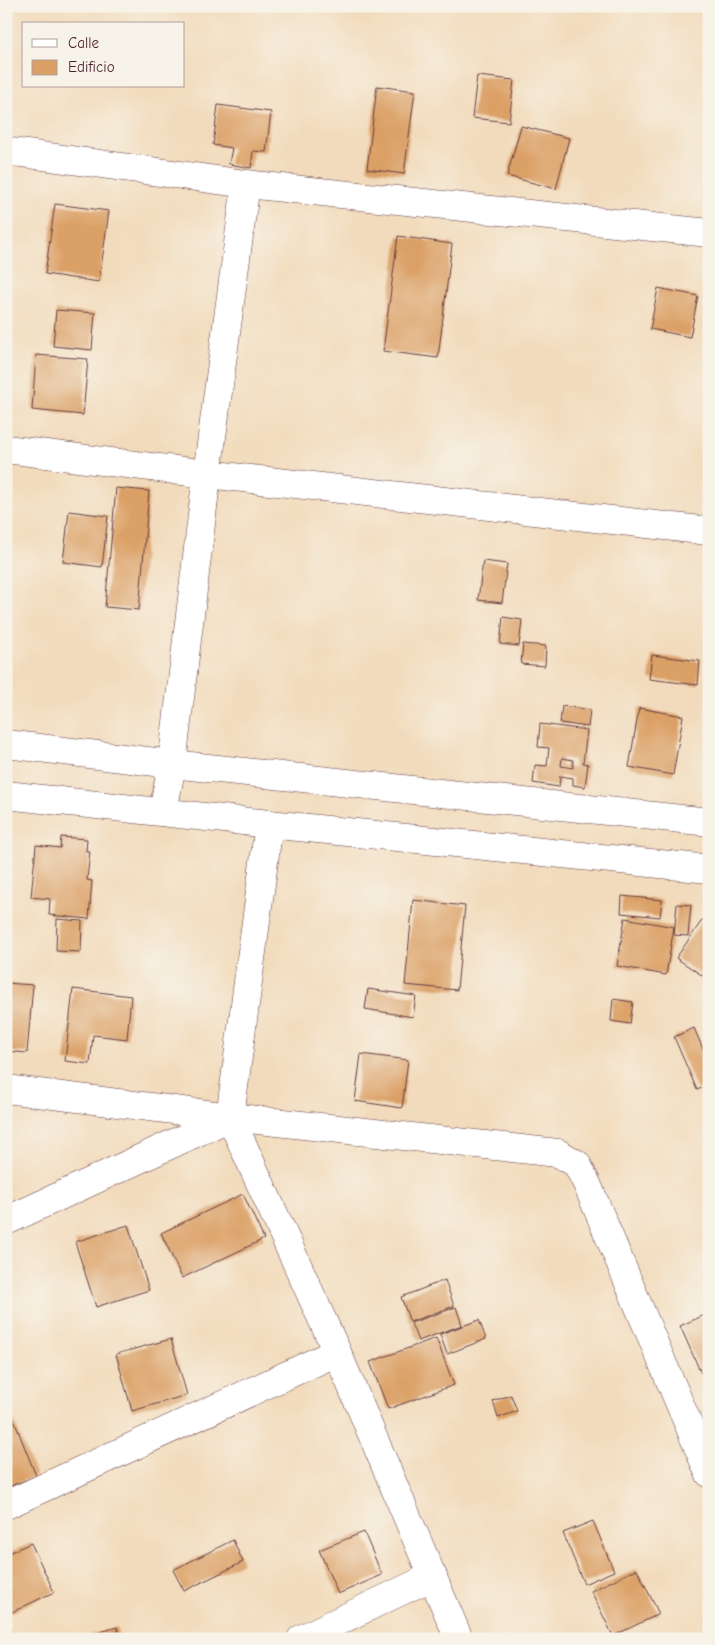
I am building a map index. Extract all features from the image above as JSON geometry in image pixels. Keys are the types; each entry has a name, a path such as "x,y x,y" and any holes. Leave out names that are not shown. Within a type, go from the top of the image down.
{"street":[{"path":"6,151 246,184 709,233"},
{"path":"163,812 172,764 207,474 246,184"},
{"path":"6,449 207,474 709,531"},
{"path":"6,744 172,764 709,822"},
{"path":"6,795 709,869"},
{"path":"269,824 230,1117 337,1352 459,1639"},
{"path":"6,1089 230,1117 558,1153 577,1164 591,1193 709,1473"},
{"path":"6,1221 230,1117"},
{"path":"6,1505 337,1352"},
{"path":"301,1639 433,1576"}],"building":[{"path":"477,76 514,80 509,122 472,118"},
{"path":"377,86 415,91 404,174 367,169"},
{"path":"218,105 271,112 266,152 253,151 251,168 229,164 232,148 213,145"},
{"path":"521,126 569,138 556,189 507,176"},
{"path":"55,204 109,211 99,282 45,274"},
{"path":"398,236 452,244 438,358 383,351"},
{"path":"658,288 698,296 690,337 650,329"},
{"path":"56,310 95,313 92,350 53,346"},
{"path":"36,355 88,359 83,415 32,410"},
{"path":"116,488 149,491 139,610 105,607"},
{"path":"69,511 108,516 102,567 63,562"},
{"path":"483,561 507,564 502,603 478,600"},
{"path":"503,617 522,620 519,646 500,644"},
{"path":"523,644 546,646 545,666 521,664"},
{"path":"652,655 700,661 698,685 649,679"},
{"path":"562,706 590,710 588,727 560,723"},
{"path":"639,708 683,716 673,775 629,767"},
{"path":"540,724 587,730 583,763 588,764 585,787 573,785 573,778 560,776 559,787 533,783 535,765 547,766 549,748 538,747","holes":["562,758 573,760 573,768 561,766"]},
{"path":"61,837 87,839 86,851 90,851 87,880 92,881 89,919 49,915 50,899 31,897 36,845 60,848"},
{"path":"622,896 662,900 660,917 621,913"},
{"path":"413,900 465,906 457,990 405,985"},
{"path":"677,904 691,905 688,936 674,935"},
{"path":"625,918 674,927 666,975 617,966"},
{"path":"57,919 82,921 81,952 56,951"},
{"path":"703,919 709,923 709,980 676,958"},
{"path":"6,983 33,985 27,1053 6,1051"},
{"path":"73,989 131,996 127,1039 93,1035 90,1064 65,1061"},
{"path":"368,989 416,996 413,1017 365,1009"},
{"path":"613,999 633,1002 630,1024 611,1021"},
{"path":"694,1028 709,1063 709,1085 697,1090 674,1037"},
{"path":"361,1054 408,1060 402,1108 355,1101"},
{"path":"243,1194 264,1239 182,1278 161,1233"},
{"path":"128,1225 149,1290 96,1307 75,1242"},
{"path":"445,1280 454,1306 410,1322 401,1297"},
{"path":"456,1307 462,1325 418,1341 411,1323"},
{"path":"709,1313 709,1369 701,1373 680,1326"},
{"path":"479,1320 486,1339 447,1354 440,1334"},
{"path":"436,1338 454,1385 388,1409 370,1362"},
{"path":"171,1339 187,1395 132,1411 116,1354"},
{"path":"511,1395 517,1411 498,1418 493,1401"},
{"path":"6,1400 36,1476 6,1488"},
{"path":"593,1521 614,1571 584,1584 563,1533"},
{"path":"364,1532 382,1575 338,1594 319,1550"},
{"path":"233,1540 243,1562 184,1591 173,1570"},
{"path":"31,1543 54,1592 6,1615 6,1554"},
{"path":"637,1569 659,1614 613,1636 591,1591"},
{"path":"6,1623 14,1639 6,1639"},
{"path":"117,1627 121,1639 80,1639 80,1638"}]}
